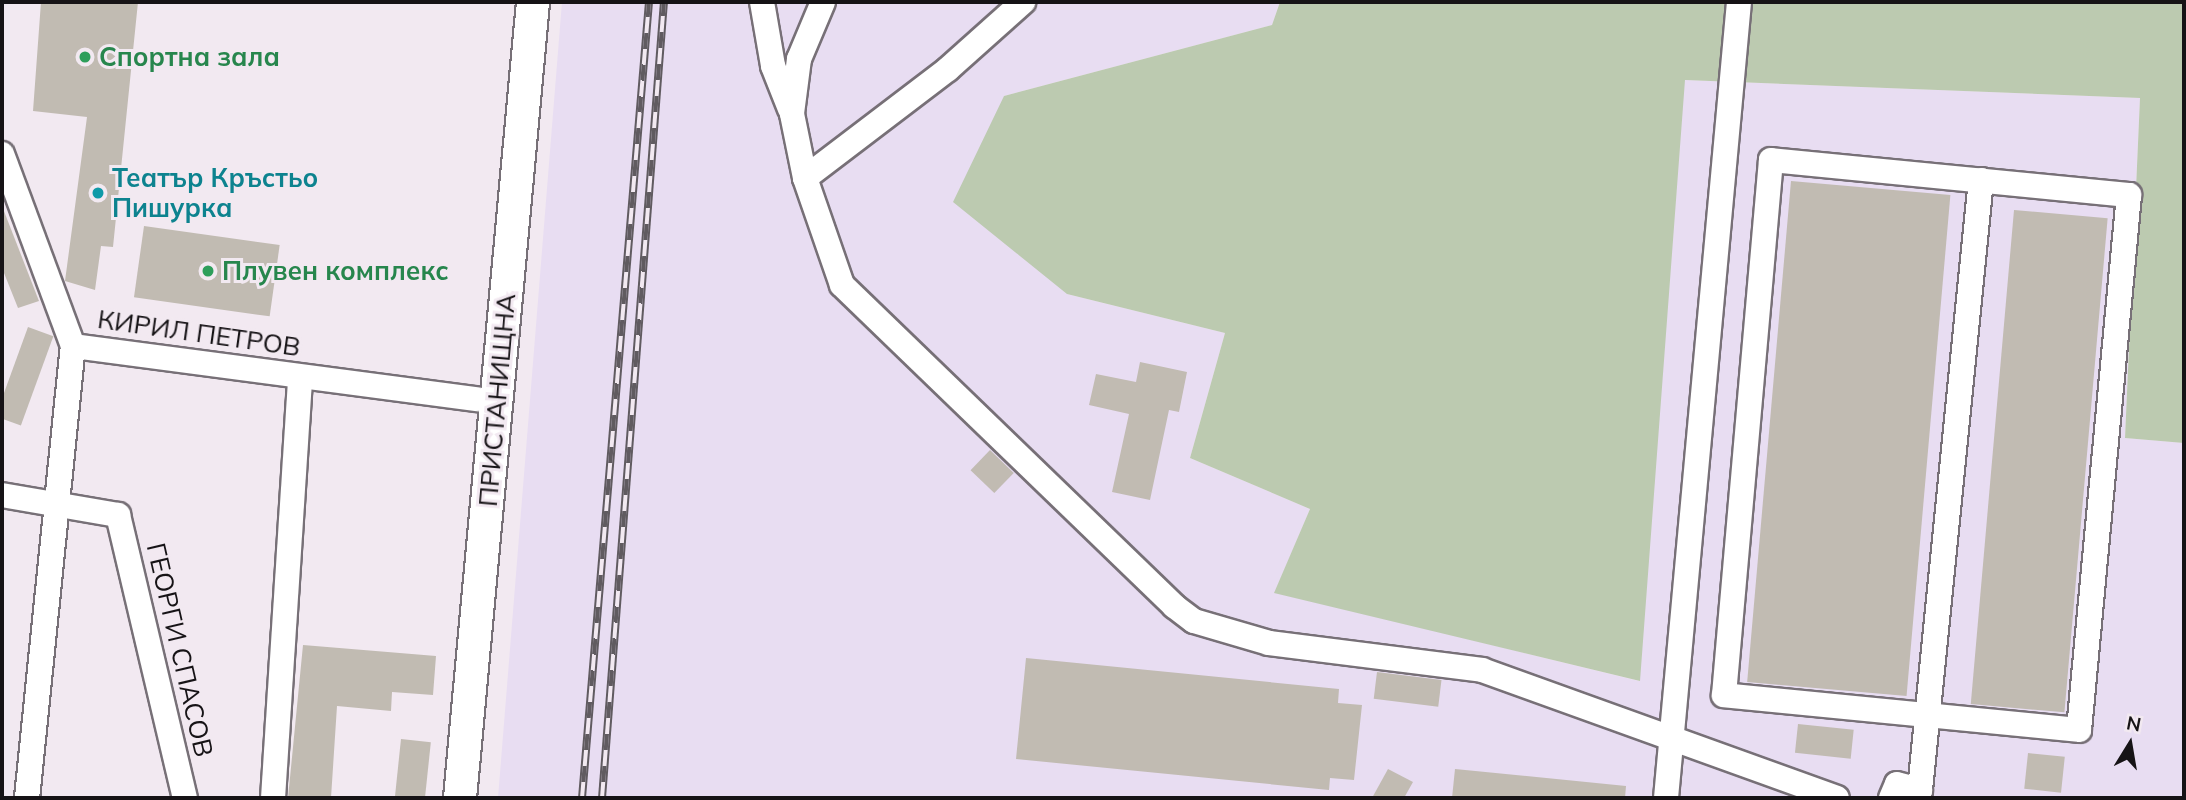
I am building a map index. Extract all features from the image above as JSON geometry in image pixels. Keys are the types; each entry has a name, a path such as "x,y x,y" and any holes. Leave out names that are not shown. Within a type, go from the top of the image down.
{"main road":[{"name":"ПРИСТАНИЩНА","path":"443,798 513,2"},
{"name":"ПРИСТАНИЩНА","path":"460,798 533,2"}],"street":[{"path":"762,2 773,66 792,114 805,178 828,256 866,313 1138,576 1194,621 1269,643 1482,670 1836,798"},
{"path":"792,114 799,60 822,2"},
{"path":"805,178 948,69 1023,2"},
{"path":"1666,798 1739,2"},
{"name":"КИРИЛ ПЕТРОВ","path":"2,154 74,346 478,399"},
{"path":"1771,160 2129,195 2078,730 1928,715 1724,695 1771,160"},
{"path":"1891,798 1897,784 1920,790 1981,180"},
{"path":"27,798 53,504 74,346"},
{"path":"273,798 300,377"},
{"path":"2,495 53,504"},
{"name":"ГЕОРГИ СПАСОВ","path":"53,504 118,515 185,798"}],"shaded area":[{"path":"562,2 1280,2 1272,25 1004,96 1067,294 1225,333 1190,458 1310,509 1275,592 1639,681 1684,80 2140,98 2125,438 2184,443 2184,798 498,798"}],"green space":[{"path":"1280,2 2184,2 2184,443 2125,438 2140,98 1685,80 1640,681 1274,593 1310,509 1190,458 1225,333 1067,294 953,202 1004,96 1272,25"}],"building":[{"name":"Спортна зала","path":"41,2 138,2 113,247 101,246 95,290 65,281 87,117 33,111"},
{"path":"1791,181 1950,195 1907,696 1747,682"},
{"path":"2,206 39,301 18,308 2,268"},
{"path":"2014,210 2108,218 2064,712 1971,704"},
{"name":"Плувен комплекс","path":"144,226 280,245 270,316 134,297"},
{"path":"28,327 53,336 21,426 2,419 2,398"},
{"path":"1140,362 1187,372 1179,412 1169,410 1150,500 1112,492 1129,414 1089,405 1096,374 1136,382"},
{"path":"990,450 1014,473 994,493 971,470"},
{"path":"303,645 436,656 433,695 392,692 391,711 337,706 331,798 288,798"},
{"path":"1026,658 1339,689 1338,703 1362,705 1354,780 1330,778 1329,790 1016,759"},
{"path":"1377,672 1442,680 1438,707 1374,699"},
{"path":"1798,724 1854,730 1851,759 1795,753"},
{"path":"401,739 431,742 425,798 395,798"},
{"path":"2028,753 2065,757 2061,793 2024,789"},
{"path":"1388,769 1413,782 1404,798 1372,798"},
{"path":"1455,769 1626,786 1625,798 1452,798"}],"railway":[{"path":"582,798 649,2"},
{"path":"602,798 664,2"}],"place":[{"name":"Спортна зала","path":"85,57"},
{"name":"Театър Кръстьо Пишурка","path":"98,193"},
{"name":"Плувен комплекс","path":"208,271"}]}
